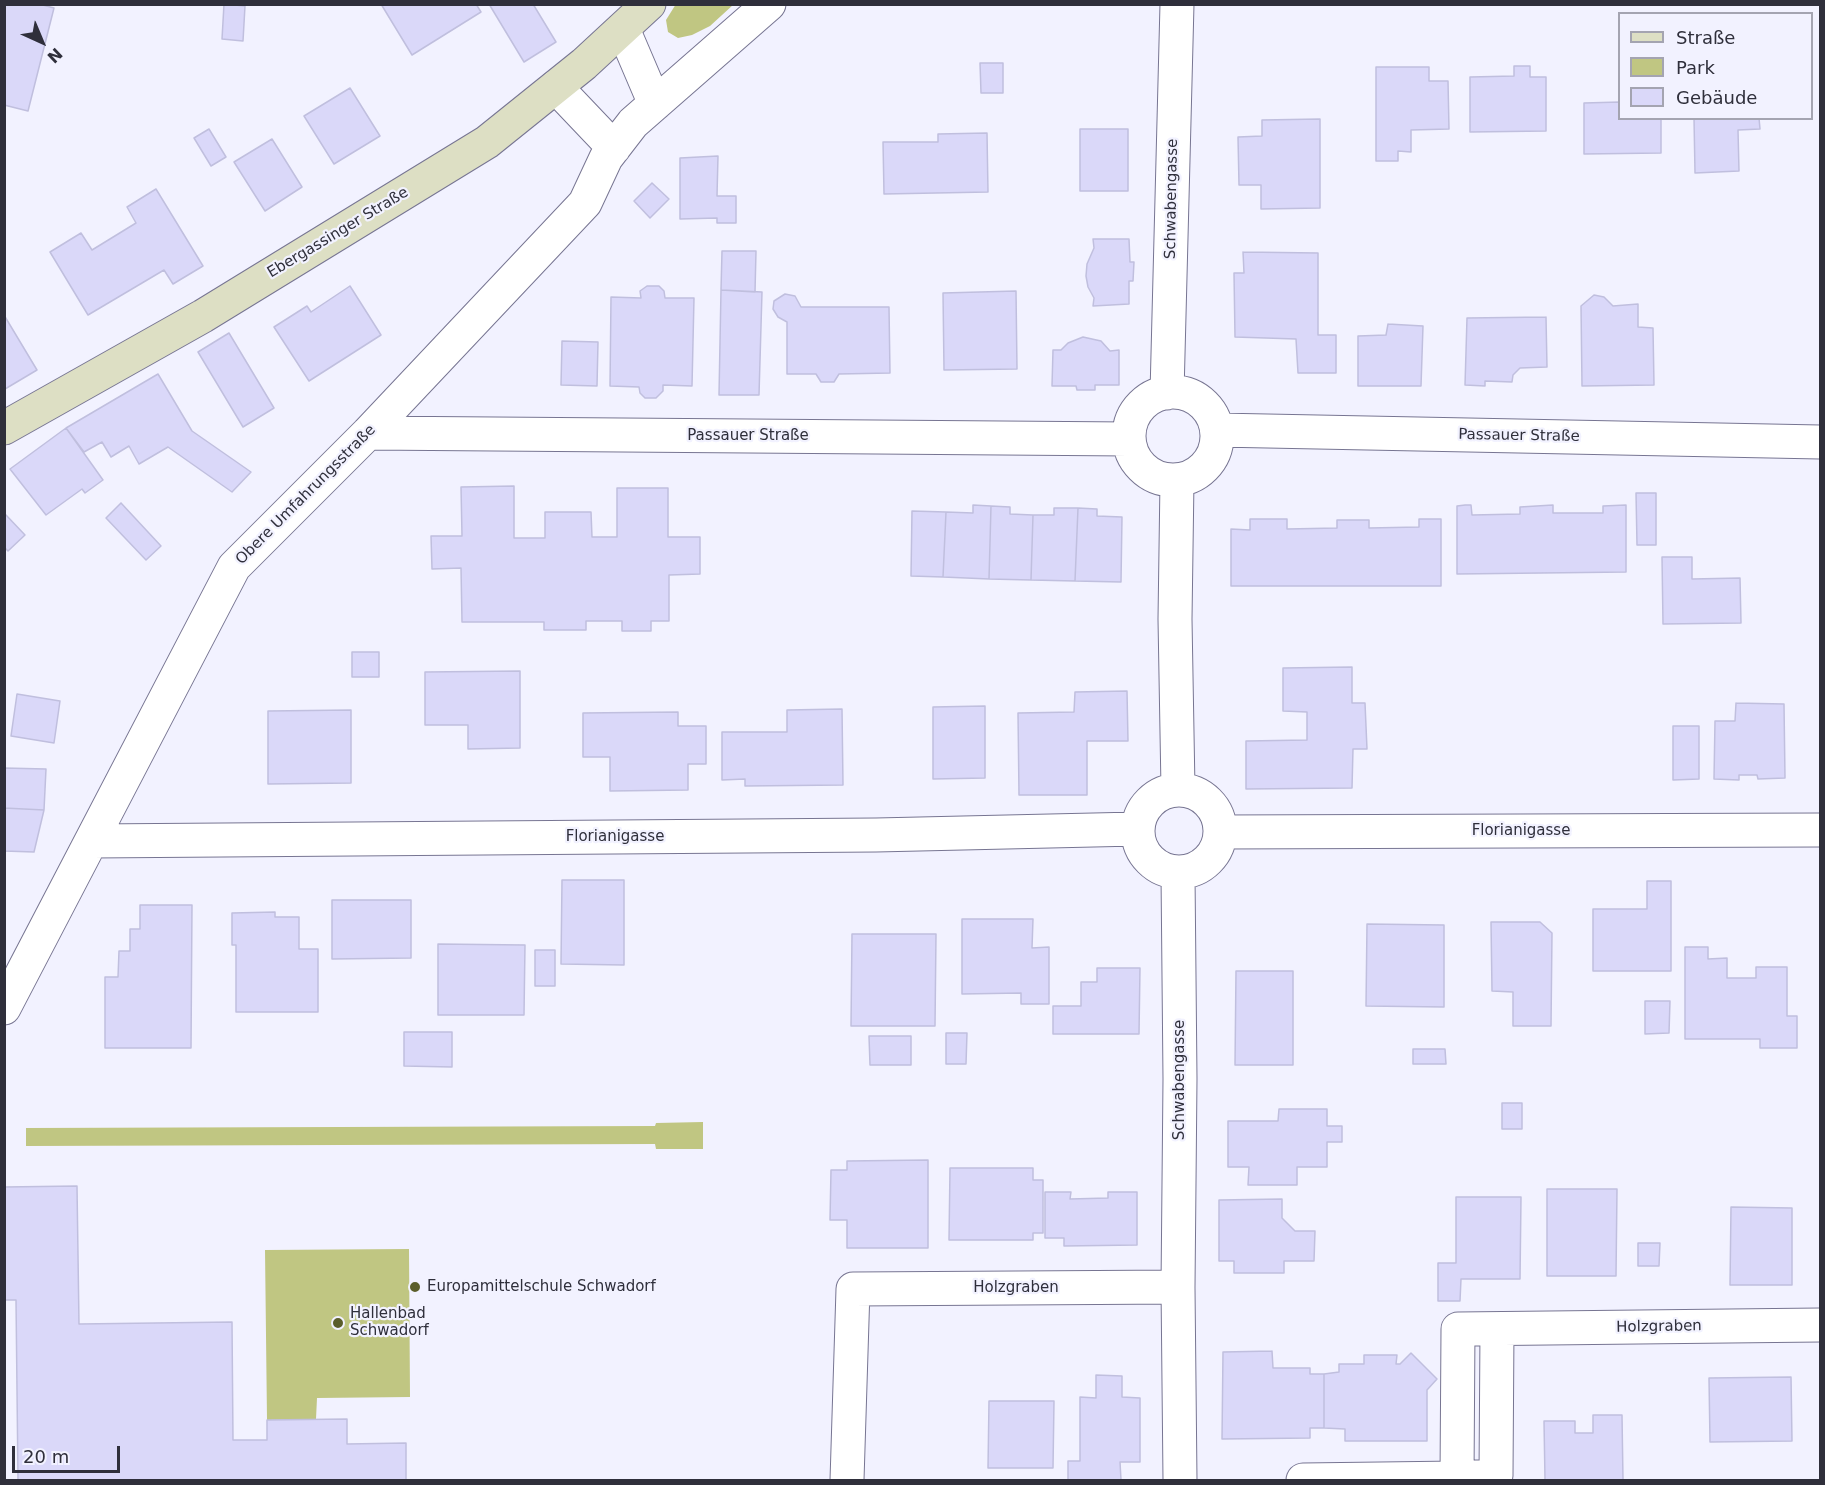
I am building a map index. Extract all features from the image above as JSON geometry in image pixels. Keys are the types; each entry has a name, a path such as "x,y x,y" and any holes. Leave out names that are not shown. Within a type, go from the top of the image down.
{"main road":[{"name":"Ebergassinger Straße","path":"4,428 203,316 487,142 556,87 649,4"}],"street":[{"name":"Obere Umfahrungsstraße","path":"4,1008 234,567 368,433 585,203 606,158 633,123 770,4"},
{"name":"Schwabengasse","path":"1167,393 1177,4"},
{"path":"622,29 655,104"},
{"path":"556,87 614,148"},
{"path":"1167,393 1179,393 1193,397 1206,406 1217,430 1216,444 1211,458 1202,470 1188,478 1177,480 1161,480 1148,473 1132,454 1129,439 1130,424 1140,406 1152,397 1167,393"},
{"name":"Passauer Straße","path":"1217,430 1821,442"},
{"name":"Passauer Straße","path":"368,433 1129,439"},
{"path":"1177,480 1175,618 1178,789"},
{"path":"1178,789 1202,797 1212,807 1219,819 1221,832 1214,853 1202,866 1178,874 1155,866 1145,856 1139,843 1137,829 1144,809 1154,798 1167,791 1178,789"},
{"name":"Florianigasse","path":"93,841 876,835 1137,829"},
{"name":"Florianigasse","path":"1221,832 1821,831"},
{"name":"Schwabengasse","path":"1178,874 1180,1067 1178,1287"},
{"path":"1178,1287 1180,1480"},
{"name":"Holzgraben","path":"847,1480 853,1289 1178,1287"},
{"name":"Holzgraben","path":"1303,1480 1457,1478 1458,1329 1821,1324"}],"green space":[{"path":"676,4 733,5 710,26 692,35 678,38 668,32 666,20"},
{"path":"703,1122 703,1149 656,1149 655,1144 26,1146 26,1128 655,1126 656,1123"},
{"name":"Hallenbad Schwadorf","path":"409,1249 410,1397 317,1398 316,1419 267,1420 265,1250"}],"building":[{"path":"4,4 39,4 54,8 28,111 4,105"},
{"path":"224,4 245,6 243,41 222,39"},
{"path":"381,4 476,4 481,12 412,55"},
{"path":"489,4 533,4 556,42 524,62"},
{"path":"980,63 1003,63 1003,93 981,93"},
{"path":"1514,66 1530,66 1530,77 1546,77 1546,131 1470,132 1470,77 1514,76"},
{"path":"1376,67 1429,67 1429,81 1448,81 1449,129 1411,130 1411,152 1398,151 1398,161 1376,161"},
{"path":"350,88 380,136 334,164 304,116"},
{"path":"1618,102 1618,120 1661,120 1661,153 1584,154 1584,103"},
{"path":"1320,119 1320,208 1261,209 1261,185 1239,185 1238,137 1262,136 1262,120"},
{"path":"1694,120 1759,120 1760,129 1738,130 1739,171 1695,173"},
{"path":"209,129 226,157 211,166 194,138"},
{"path":"1080,129 1128,129 1128,191 1080,191"},
{"path":"987,133 988,192 884,194 883,142 938,142 938,134"},
{"path":"272,139 302,187 265,211 234,162"},
{"path":"718,156 717,196 736,196 736,223 717,223 717,218 680,219 680,158"},
{"path":"652,183 669,199 650,218 634,201"},
{"path":"156,189 203,266 173,284 164,270 88,315 50,252 81,233 92,250 136,223 127,207"},
{"path":"1093,239 1129,239 1130,262 1134,262 1133,281 1129,281 1129,304 1093,306 1094,298 1088,287 1086,276 1087,264 1094,248"},
{"path":"722,251 756,251 755,292 721,290"},
{"path":"1243,252 1318,253 1318,335 1336,335 1336,373 1298,373 1296,339 1235,337 1234,273 1244,273"},
{"path":"350,286 381,335 309,381 274,327 307,306 311,312"},
{"path":"647,286 659,286 664,291 665,298 694,298 692,386 663,385 663,391 656,398 645,398 640,393 639,387 610,386 611,297 641,298 640,291"},
{"path":"721,290 762,292 759,395 719,395"},
{"path":"1016,291 1017,369 944,370 943,293"},
{"path":"785,294 795,296 801,307 889,307 890,373 839,374 834,382 821,382 816,374 787,374 787,322 778,317 773,309 774,301"},
{"path":"1594,295 1604,297 1613,306 1638,304 1638,327 1653,328 1654,385 1582,386 1581,306"},
{"path":"4,315 37,370 5,389 4,388"},
{"path":"1546,317 1547,367 1520,368 1513,375 1512,382 1485,381 1485,386 1465,385 1467,318"},
{"path":"1388,324 1423,326 1421,386 1358,386 1358,336 1386,335"},
{"path":"229,333 274,408 243,427 198,352"},
{"path":"1083,337 1101,341 1110,351 1119,350 1119,385 1095,385 1095,390 1077,390 1076,386 1052,386 1053,350 1061,350 1068,343"},
{"path":"562,341 598,342 597,386 561,385"},
{"path":"158,374 192,431 251,472 232,492 168,447 139,464 129,446 111,457 102,442 84,452 66,428"},
{"path":"66,428 103,480 85,493 82,489 46,515 10,469"},
{"path":"514,486 514,538 545,538 545,512 591,512 592,537 617,537 617,488 668,488 668,537 700,537 700,574 669,575 669,621 651,621 651,631 622,631 622,621 586,621 586,630 544,630 544,622 462,622 461,568 432,569 431,536 462,536 461,487"},
{"path":"1636,493 1656,493 1656,545 1637,545"},
{"path":"121,503 161,546 146,560 106,518"},
{"path":"973,505 991,506 989,579 943,577 946,512 973,513"},
{"path":"1471,505 1472,515 1520,514 1520,507 1553,505 1553,513 1603,513 1603,506 1626,505 1626,572 1457,574 1457,506"},
{"path":"991,506 1010,507 1010,514 1033,515 1031,580 989,579"},
{"path":"1054,508 1078,508 1075,581 1031,580 1033,515 1054,515"},
{"path":"1078,508 1097,509 1097,516 1122,517 1121,582 1075,581"},
{"path":"912,511 946,512 943,577 911,576"},
{"path":"6,515 25,535 8,551 4,547 4,517"},
{"path":"1250,519 1287,519 1287,529 1337,528 1337,520 1369,520 1369,528 1419,527 1419,519 1441,519 1441,586 1231,586 1231,529 1250,530"},
{"path":"1662,557 1692,557 1692,579 1740,578 1741,623 1663,624"},
{"path":"352,652 379,652 379,677 352,677"},
{"path":"1352,667 1352,703 1365,703 1367,749 1353,749 1352,788 1246,789 1246,741 1307,740 1307,712 1283,711 1283,668"},
{"path":"520,671 520,748 468,749 468,725 425,725 425,672"},
{"path":"1127,691 1128,741 1087,741 1087,795 1019,795 1018,713 1074,712 1075,692"},
{"path":"17,694 60,701 54,743 11,736"},
{"path":"1736,703 1784,704 1785,778 1758,779 1757,775 1739,775 1739,780 1714,779 1715,721 1735,721"},
{"path":"985,706 985,778 933,779 933,707"},
{"path":"842,709 843,785 745,786 745,779 722,780 722,732 787,732 787,710"},
{"path":"351,710 351,783 268,784 268,711"},
{"path":"678,712 678,726 706,726 706,764 688,764 688,790 610,791 610,757 583,757 583,713"},
{"path":"1673,726 1699,726 1699,779 1673,780"},
{"path":"4,768 46,769 44,810 4,808"},
{"path":"4,808 44,810 34,852 4,851"},
{"path":"562,880 624,880 624,965 561,964"},
{"path":"1647,881 1671,881 1671,971 1593,971 1593,909 1647,909"},
{"path":"332,900 411,900 411,958 332,959"},
{"path":"140,905 192,905 191,1048 105,1048 105,977 118,977 119,951 130,951 130,929 140,929"},
{"path":"275,912 275,917 299,917 299,949 318,949 318,1012 236,1012 236,945 232,945 232,913"},
{"path":"962,919 1033,919 1032,948 1049,947 1049,1004 1021,1004 1021,993 962,994"},
{"path":"1491,922 1540,922 1552,933 1551,1026 1513,1026 1513,992 1492,991"},
{"path":"1367,924 1444,925 1444,1007 1366,1006"},
{"path":"852,934 936,934 935,1026 851,1026"},
{"path":"438,944 525,945 524,1015 438,1015"},
{"path":"1685,947 1708,947 1708,959 1727,958 1727,978 1756,978 1756,967 1787,967 1787,1016 1797,1016 1797,1048 1760,1048 1760,1039 1685,1039"},
{"path":"535,950 555,950 555,986 535,986"},
{"path":"1097,968 1140,968 1139,1034 1053,1034 1053,1006 1081,1006 1081,982 1097,982"},
{"path":"1236,971 1293,971 1293,1065 1235,1065"},
{"path":"1645,1001 1670,1001 1669,1033 1645,1034"},
{"path":"404,1032 452,1032 452,1067 404,1066"},
{"path":"946,1033 967,1033 966,1064 946,1064"},
{"path":"869,1036 911,1036 911,1065 870,1065"},
{"path":"1413,1049 1445,1049 1446,1064 1413,1064"},
{"path":"1502,1103 1522,1103 1522,1129 1502,1129"},
{"path":"1279,1109 1327,1109 1327,1126 1342,1126 1342,1142 1327,1142 1327,1167 1297,1167 1297,1185 1248,1185 1249,1167 1228,1167 1228,1121 1278,1121"},
{"path":"928,1160 928,1248 847,1248 847,1220 830,1220 831,1170 847,1170 847,1161"},
{"path":"950,1168 1033,1168 1033,1180 1043,1180 1043,1233 1033,1233 1033,1240 949,1240"},
{"path":"77,1186 79,1324 232,1322 233,1440 267,1440 267,1420 347,1419 347,1444 406,1443 406,1480 18,1480 16,1300 4,1300 4,1187"},
{"path":"1547,1189 1617,1189 1616,1276 1547,1276"},
{"path":"1045,1192 1071,1192 1070,1199 1108,1198 1108,1192 1137,1192 1137,1245 1064,1246 1064,1238 1045,1238"},
{"path":"1456,1197 1521,1197 1520,1279 1461,1279 1460,1301 1438,1301 1438,1263 1456,1263"},
{"path":"1282,1199 1282,1218 1295,1231 1315,1231 1314,1261 1284,1261 1284,1273 1234,1273 1234,1261 1219,1261 1219,1200"},
{"path":"1731,1207 1792,1208 1792,1285 1730,1285"},
{"path":"1638,1243 1660,1243 1659,1266 1638,1266"},
{"path":"1272,1351 1273,1368 1310,1368 1310,1374 1324,1374 1324,1428 1310,1428 1310,1438 1222,1439 1223,1352"},
{"path":"1411,1353 1437,1379 1427,1390 1427,1441 1345,1441 1345,1429 1324,1428 1324,1374 1339,1372 1339,1364 1364,1364 1364,1355 1397,1355 1396,1364 1400,1364"},
{"path":"1096,1375 1122,1376 1122,1397 1140,1398 1140,1462 1120,1462 1121,1480 1068,1480 1068,1461 1080,1461 1080,1397 1096,1398"},
{"path":"1791,1377 1792,1441 1710,1442 1709,1378"},
{"path":"989,1401 1054,1401 1053,1468 988,1468"},
{"path":"1593,1415 1622,1415 1623,1480 1545,1480 1544,1421 1575,1421 1575,1433 1593,1433"}],"place":[{"name":"Europamittelschule Schwadorf","path":"415,1287"},
{"name":"Hallenbad Schwadorf","path":"338,1323"}]}
